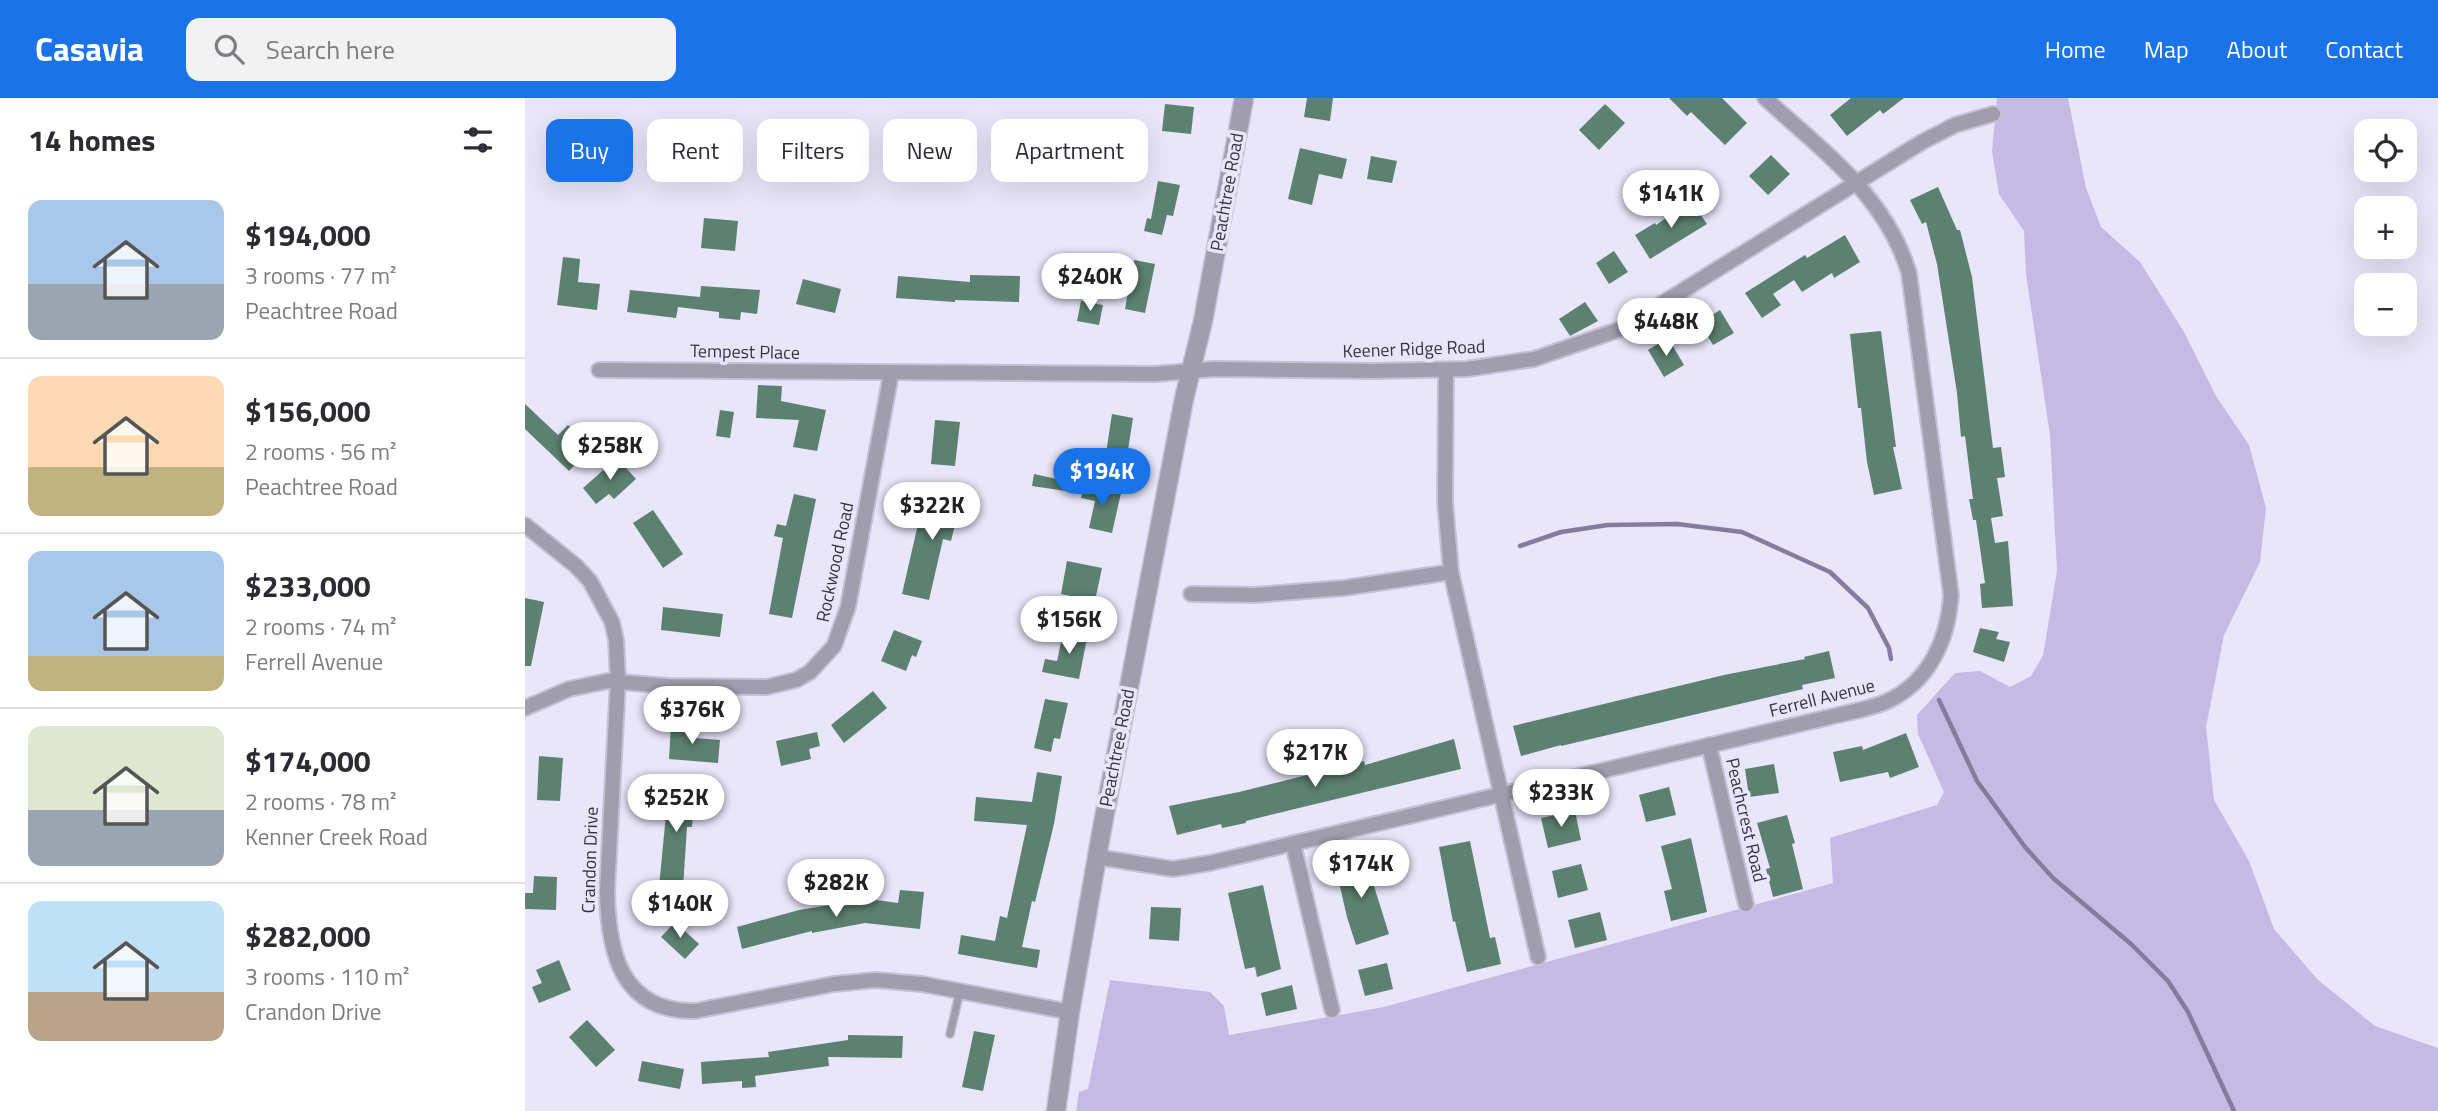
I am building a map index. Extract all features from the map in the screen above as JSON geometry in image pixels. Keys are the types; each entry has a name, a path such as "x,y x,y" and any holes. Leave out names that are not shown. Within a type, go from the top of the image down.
{"street":[{"name":"Peachtree Road","path":"1056,1111 1097,858 1244,98"},
{"name":"Ferrell Avenue","path":"1097,858 1173,869 1293,844 1887,701 1910,687 1925,672 1940,649 1949,620 1951,595 1909,273 1893,231 1877,206 1856,182 1765,98"},
{"name":"Keener Ridge Road","path":"1191,370 1446,370 1534,359 1621,329 1856,182 1944,131 1993,114"},
{"name":"Tempest Place","path":"599,370 891,374"},
{"path":"891,374 1155,374 1191,370"},
{"path":"1446,370 1445,501 1451,572 1538,957"},
{"name":"Rockwood Road","path":"525,708 583,685 618,680 668,686 768,687 796,680 810,672 828,654 843,626 849,607 891,374"},
{"name":"Crandon Drive","path":"525,525 576,566 590,581 602,601 617,640 618,680 607,924 617,963 635,989 649,1001 675,1011 726,1006 834,984 876,980 922,984 1070,1012"},
{"path":"1191,594 1255,596 1344,588 1451,572"},
{"name":"Peachcrest Road","path":"1709,745 1746,904"},
{"path":"1293,844 1332,1010"}],"lane":[{"path":"950,1034 960,991"}],"shaded area":[{"path":"1997,98 2068,98 2086,188 2101,227 2140,262 2184,332 2216,396 2249,445 2266,508 2260,562 2224,635 2206,727 2214,800 2249,861 2274,929 2318,980 2375,1026 2438,1048 2438,1111 1076,1111 1079,1092 1088,1089 1110,980 1210,992 1224,1006 1229,1035 1384,1007 1833,883 1830,838 1937,805 1944,792 1918,734 1917,715 1955,673 1980,671 2010,687 2031,676 2043,656 2057,571 2050,435 2026,274 2024,231 1999,194 1992,151"}],"building":[{"path":"1307,98 1333,98 1330,121 1304,117"},
{"path":"1669,98 1722,98 1747,123 1725,145 1691,112 1687,116"},
{"path":"1851,98 1904,98 1883,114 1880,110 1847,136 1830,115"},
{"path":"1165,104 1194,107 1191,134 1162,131"},
{"path":"1605,104 1625,123 1599,150 1579,130"},
{"path":"1300,148 1347,159 1342,179 1319,174 1312,205 1288,199"},
{"path":"1771,155 1790,174 1768,195 1749,176"},
{"path":"1371,156 1397,161 1392,183 1367,179"},
{"path":"1158,181 1180,185 1173,216 1167,215 1162,235 1144,231 1147,218 1151,219"},
{"path":"1938,187 1957,230 1960,230 1972,277 1993,448 2001,447 2005,477 1997,478 2003,516 1991,518 1995,543 2008,541 2013,606 1982,608 1980,584 1985,583 1976,520 1973,520 1969,499 1973,499 1965,436 1961,437 1937,264 1926,222 1922,224 1910,200"},
{"path":"1691,201 1707,224 1650,259 1635,235 1655,223 1656,225"},
{"path":"704,218 738,221 735,251 701,248"},
{"path":"1845,235 1860,262 1834,278 1832,273 1802,292 1794,280 1773,294 1781,305 1762,318 1745,293 1805,255 1807,258"},
{"path":"1614,251 1628,272 1609,284 1596,263"},
{"path":"563,257 580,259 578,282 600,284 597,310 557,305"},
{"path":"1134,260 1155,264 1145,313 1125,309"},
{"path":"970,275 1020,276 1019,302 896,298 898,276 970,282"},
{"path":"803,279 841,289 835,313 796,304"},
{"path":"701,286 760,290 757,314 741,312 740,320 719,318 719,312 678,307 676,318 627,312 630,290 700,297"},
{"path":"1081,301 1103,305 1099,325 1077,321"},
{"path":"1585,302 1598,321 1570,336 1559,319"},
{"path":"1720,310 1734,333 1713,345 1700,323"},
{"path":"1881,331 1896,447 1893,447 1902,489 1874,495 1861,408 1858,408 1850,334"},
{"path":"1668,338 1684,365 1664,377 1648,350"},
{"path":"758,385 782,386 781,401 826,410 817,451 793,447 799,420 756,418"},
{"path":"525,404 558,435 568,425 579,436 574,442 586,453 569,471 525,429"},
{"path":"720,410 734,412 730,438 716,436"},
{"path":"1112,414 1133,418 1125,469 1104,466"},
{"path":"935,420 960,422 955,466 931,464"},
{"path":"617,458 636,479 614,499 609,494 596,504 583,488"},
{"path":"1034,474 1075,483 1073,492 1032,486"},
{"path":"942,483 964,488 951,541 943,539 929,600 902,594 921,511 934,514"},
{"path":"1084,485 1121,493 1112,533 1089,528 1095,501 1081,498"},
{"path":"794,494 816,499 792,618 769,614 783,538 774,536 777,524 786,526"},
{"path":"653,510 683,554 663,568 633,523"},
{"path":"1067,561 1102,568 1095,601 1061,594"},
{"path":"525,598 544,602 531,666 525,666"},
{"path":"663,607 723,614 720,637 661,630"},
{"path":"1980,628 1999,632 1996,639 2010,642 2004,662 1973,652"},
{"path":"1064,629 1088,633 1079,679 1042,672 1045,659 1057,661"},
{"path":"894,630 922,641 916,657 912,655 906,671 881,661"},
{"path":"1829,651 1835,678 1802,685 1803,689 1521,756 1513,726 1724,675 1805,659 1804,657"},
{"path":"873,691 887,708 844,743 831,725"},
{"path":"1045,699 1068,703 1060,739 1054,738 1051,752 1034,748"},
{"path":"671,724 695,726 694,738 720,740 718,763 669,759"},
{"path":"817,732 820,746 809,749 811,759 781,766 776,741"},
{"path":"1906,733 1919,767 1890,778 1888,772 1840,782 1833,752 1862,746 1863,750"},
{"path":"1454,739 1461,769 1246,823 1222,828 1221,824 1177,835 1169,806 1364,761 1365,765"},
{"path":"539,756 563,758 560,801 537,800"},
{"path":"1774,764 1779,793 1749,797 1745,769"},
{"path":"1037,772 1062,776 1054,824 1022,947 1040,950 1037,968 958,954 961,935 995,941 1000,916 1007,918 1027,825 974,821 976,797 1032,802"},
{"path":"669,783 695,785 692,827 687,827 683,888 659,887"},
{"path":"1669,787 1676,815 1646,822 1639,795"},
{"path":"1575,811 1581,840 1548,848 1541,818"},
{"path":"1787,815 1803,889 1773,897 1766,869 1770,868 1757,823"},
{"path":"1691,838 1707,912 1671,921 1664,891 1672,889 1661,846"},
{"path":"1470,841 1490,938 1495,937 1501,964 1467,972 1455,921 1453,922 1439,847"},
{"path":"1369,856 1376,885 1374,886 1389,934 1356,945 1335,865"},
{"path":"1581,864 1588,890 1558,898 1552,871"},
{"path":"534,876 557,877 556,910 525,909 525,893 533,893"},
{"path":"1263,885 1281,969 1257,977 1255,967 1245,969 1228,893"},
{"path":"900,890 924,892 920,929 865,923 812,931 742,949 737,927 799,910 836,904 837,907 876,900 898,903"},
{"path":"1151,907 1181,908 1179,941 1149,939"},
{"path":"1600,912 1607,940 1575,948 1568,920"},
{"path":"675,922 699,944 685,959 661,937"},
{"path":"559,960 571,990 539,1003 532,987 542,983 536,970"},
{"path":"1387,963 1393,989 1365,996 1358,970"},
{"path":"1292,985 1297,1009 1266,1016 1261,993"},
{"path":"587,1020 615,1050 596,1067 569,1037"},
{"path":"974,1031 995,1035 983,1091 962,1087"},
{"path":"848,1035 903,1036 902,1058 828,1057 829,1066 755,1076 756,1087 742,1088 742,1081 702,1084 701,1062 769,1057 768,1052 848,1040"},
{"path":"642,1061 684,1069 680,1089 638,1081"}],"waterway":[{"path":"1520,546 1561,532 1608,525 1677,524 1742,532 1830,572 1868,608 1889,648 1891,659"},
{"path":"1939,700 1977,781 2025,847 2053,878 2131,944 2168,981 2188,1012 2234,1111"}]}
